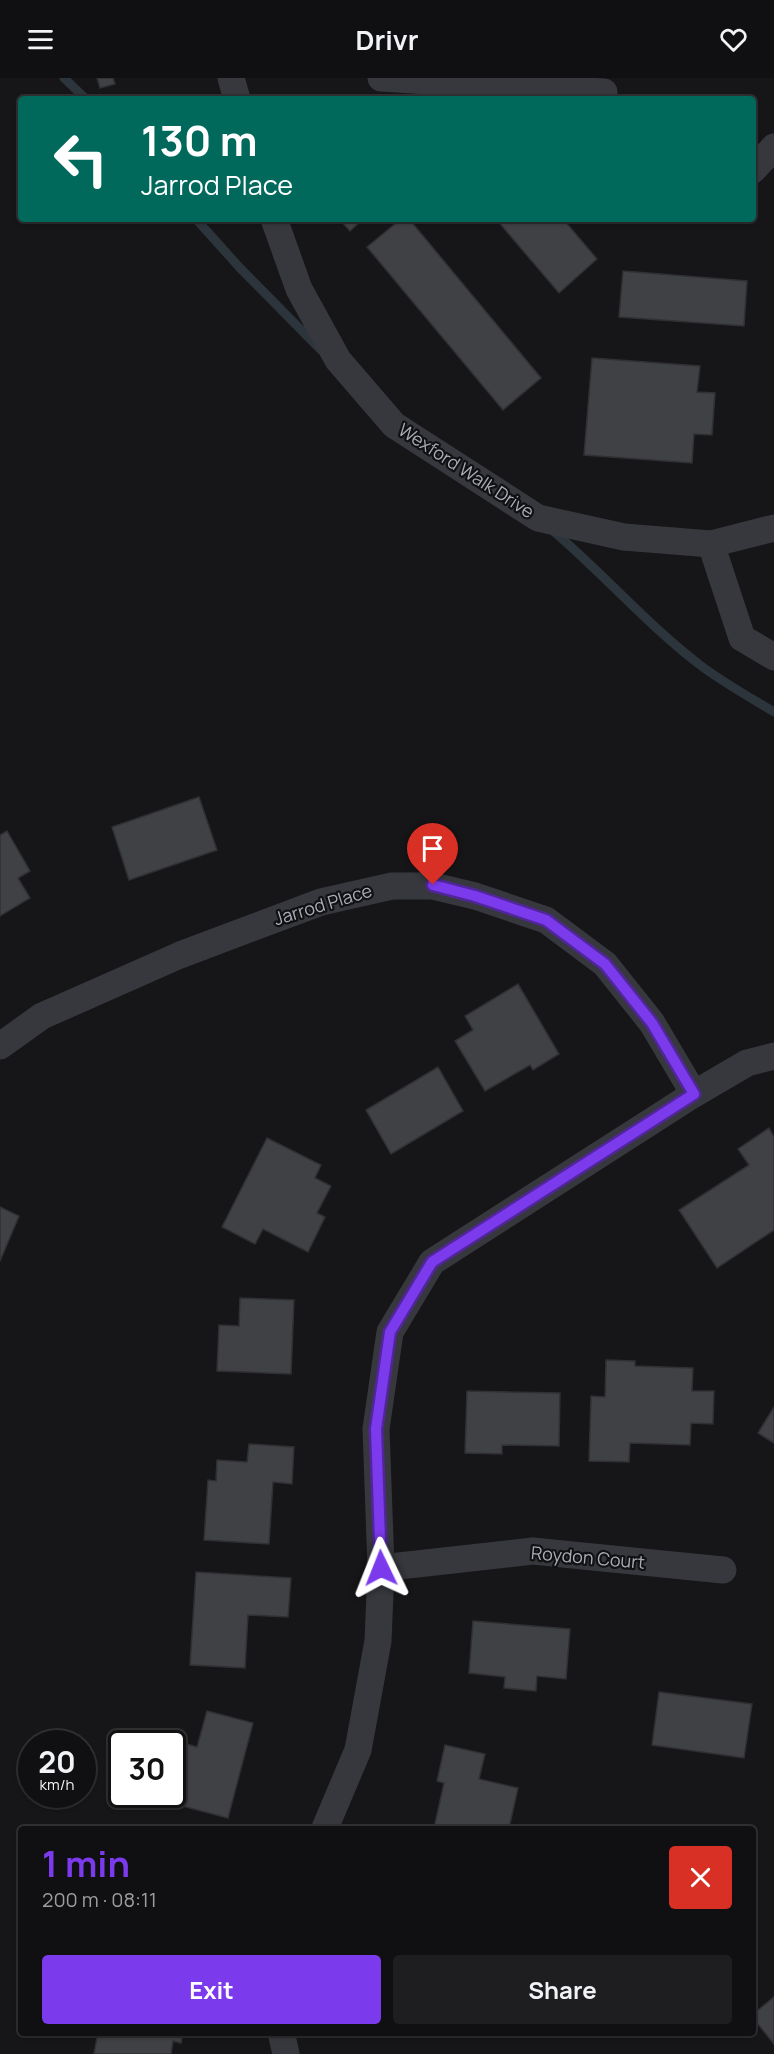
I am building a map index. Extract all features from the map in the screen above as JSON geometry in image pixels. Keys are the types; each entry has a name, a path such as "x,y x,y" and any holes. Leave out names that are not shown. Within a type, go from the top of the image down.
{"street":[{"path":"381,78 605,90"},
{"path":"756,167 774,147"},
{"name":"Wexford Walk Drive","path":"275,222 299,289 338,360 394,425 538,518 624,537 711,544 774,528"},
{"path":"711,544 742,638 774,657"},
{"name":"Jarrod Place","path":"0,1046 42,1016 180,955 321,902 392,886 433,885 475,896 546,920 605,964 652,1023 694,1094"},
{"path":"326,1826 358,1750 378,1641 381,1568 376,1429 390,1332 432,1262 694,1094 747,1063 774,1056"},
{"name":"Roydon Court","path":"381,1568 533,1551 723,1570"},
{"path":"282,2036 286,2054"}],"building":[{"path":"97,78 113,78 115,84 100,88"},
{"path":"342,222 360,222 350,231"},
{"path":"397,222 411,222 541,378 503,410 367,247"},
{"path":"499,222 566,222 597,259 559,293"},
{"path":"623,271 747,281 744,326 619,317"},
{"path":"592,358 700,366 697,392 715,393 712,435 694,434 692,463 584,455"},
{"path":"199,797 217,850 129,880 112,827"},
{"path":"7,831 30,871 18,878 30,898 0,916 0,835"},
{"path":"518,984 559,1054 533,1070 530,1065 485,1091 455,1041 473,1030 465,1016"},
{"path":"438,1067 463,1111 391,1154 366,1110"},
{"path":"769,1128 774,1137 774,1230 717,1268 679,1210 749,1165 738,1149"},
{"path":"267,1138 321,1165 315,1178 331,1186 317,1213 325,1217 308,1252 263,1229 255,1244 222,1227"},
{"path":"0,1207 19,1216 0,1261"},
{"path":"240,1298 294,1300 291,1374 217,1371 219,1325 239,1326"},
{"path":"606,1360 635,1361 635,1366 693,1368 692,1391 714,1391 713,1424 691,1423 690,1445 630,1443 629,1462 589,1461 591,1396 605,1397"},
{"path":"467,1391 560,1393 559,1446 502,1445 502,1454 465,1453"},
{"path":"774,1407 774,1443 758,1433"},
{"path":"249,1444 294,1447 292,1484 273,1482 269,1544 204,1540 208,1480 216,1481 217,1460 247,1462"},
{"path":"196,1572 291,1578 288,1617 248,1615 245,1668 190,1665"},
{"path":"473,1621 570,1629 566,1679 537,1676 536,1691 504,1688 505,1677 469,1673"},
{"path":"659,1692 752,1704 744,1758 652,1745"},
{"path":"207,1711 253,1723 228,1818 186,1807 186,1748 187,1744 197,1747"},
{"path":"445,1745 485,1754 479,1779 518,1788 509,1826 434,1826 444,1783 437,1781"},
{"path":"774,1997 774,2044 756,2022 756,2012"},
{"path":"97,2036 182,2036 181,2043 173,2041 171,2054 94,2054"}],"waterway":[{"path":"64,78 83,96"},
{"path":"199,222 240,268 321,350"},
{"path":"552,530 684,652 721,680 774,712"}],"route":[{"path":"381,1568 376,1429 390,1332 432,1262 694,1094 652,1023 605,964 546,920 475,896 433,885"}]}
